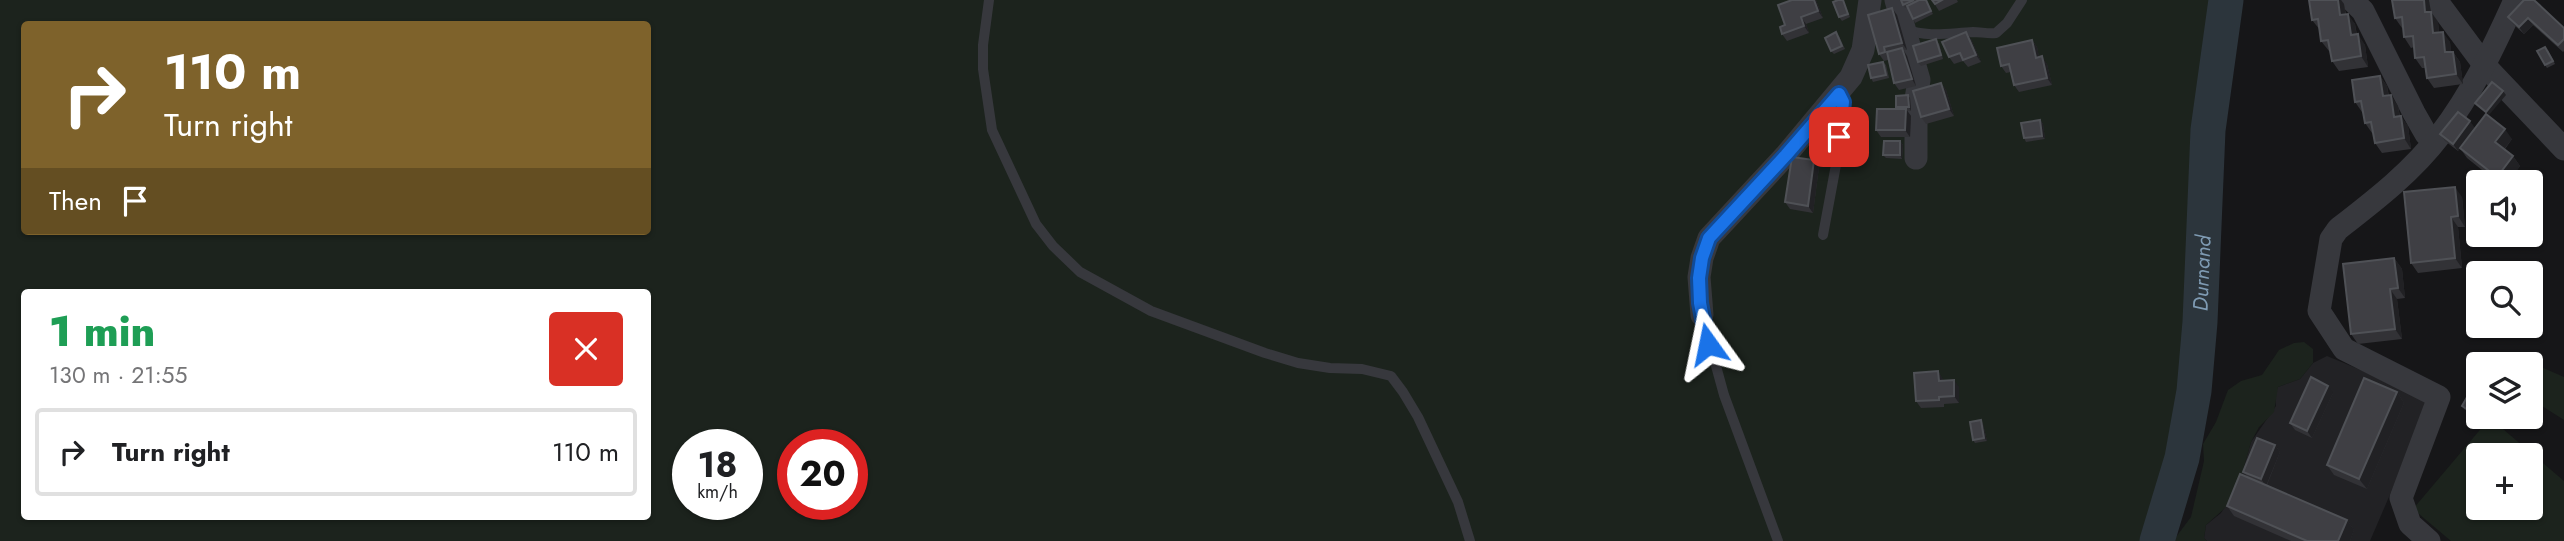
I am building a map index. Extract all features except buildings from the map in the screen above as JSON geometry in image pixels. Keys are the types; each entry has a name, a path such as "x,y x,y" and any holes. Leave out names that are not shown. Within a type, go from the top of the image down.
{"street":[{"path":"1702,315 1699,278 1709,238 1839,94 1857,65 1866,37 1870,0"},
{"path":"1896,0 1919,80 1916,99 1916,158"},
{"path":"2352,0 2363,11 2426,134 2437,139"},
{"path":"2436,0 2485,66 2564,149"},
{"path":"2429,541 2410,524 2401,498 2439,397 2344,349 2319,311 2331,239 2338,229 2401,177 2437,139 2485,66 2515,0"}],"lane":[{"path":"989,0 982,69 992,130 1036,224 1053,246 1080,272 1151,311 1265,354 1298,363 1362,369 1391,376 1418,417 1458,502 1470,541"},
{"path":"1905,29 1937,35 1996,33 2007,23 2022,0"},
{"path":"1823,235 1838,154 1843,102 1839,94"},
{"path":"1702,315 1724,395 1778,541"}],"shaded area":[{"path":"0,0 2230,0 2227,70 2207,121 2208,406 2161,541 0,541"},
{"path":"2304,342 2313,349 2313,363 2300,379 2278,387 2274,412 2259,427 2251,442 2239,484 2225,508 2206,525 2204,538 2207,541 2173,541 2191,517 2204,461 2203,444 2216,422 2228,390 2241,381 2262,375 2279,350"},
{"path":"2327,356 2431,399 2370,541 2207,541 2204,538 2206,525 2221,513 2239,484 2251,442 2276,406 2275,393 2278,387 2300,379 2313,363"},
{"path":"2543,368 2564,377 2564,420 2543,407"},
{"path":"2481,429 2503,429 2519,443 2469,443"},
{"path":"2466,446 2466,520 2543,520 2543,463 2564,481 2564,541 2451,541 2413,509"}],"waterway":[{"name":"Durnand","path":"2157,541 2182,458 2194,391 2200,322 2208,130 2226,0"}],"route":[{"path":"1708,344 1700,303 1699,278 1709,238 1839,94 1843,102 1839,137"}]}
